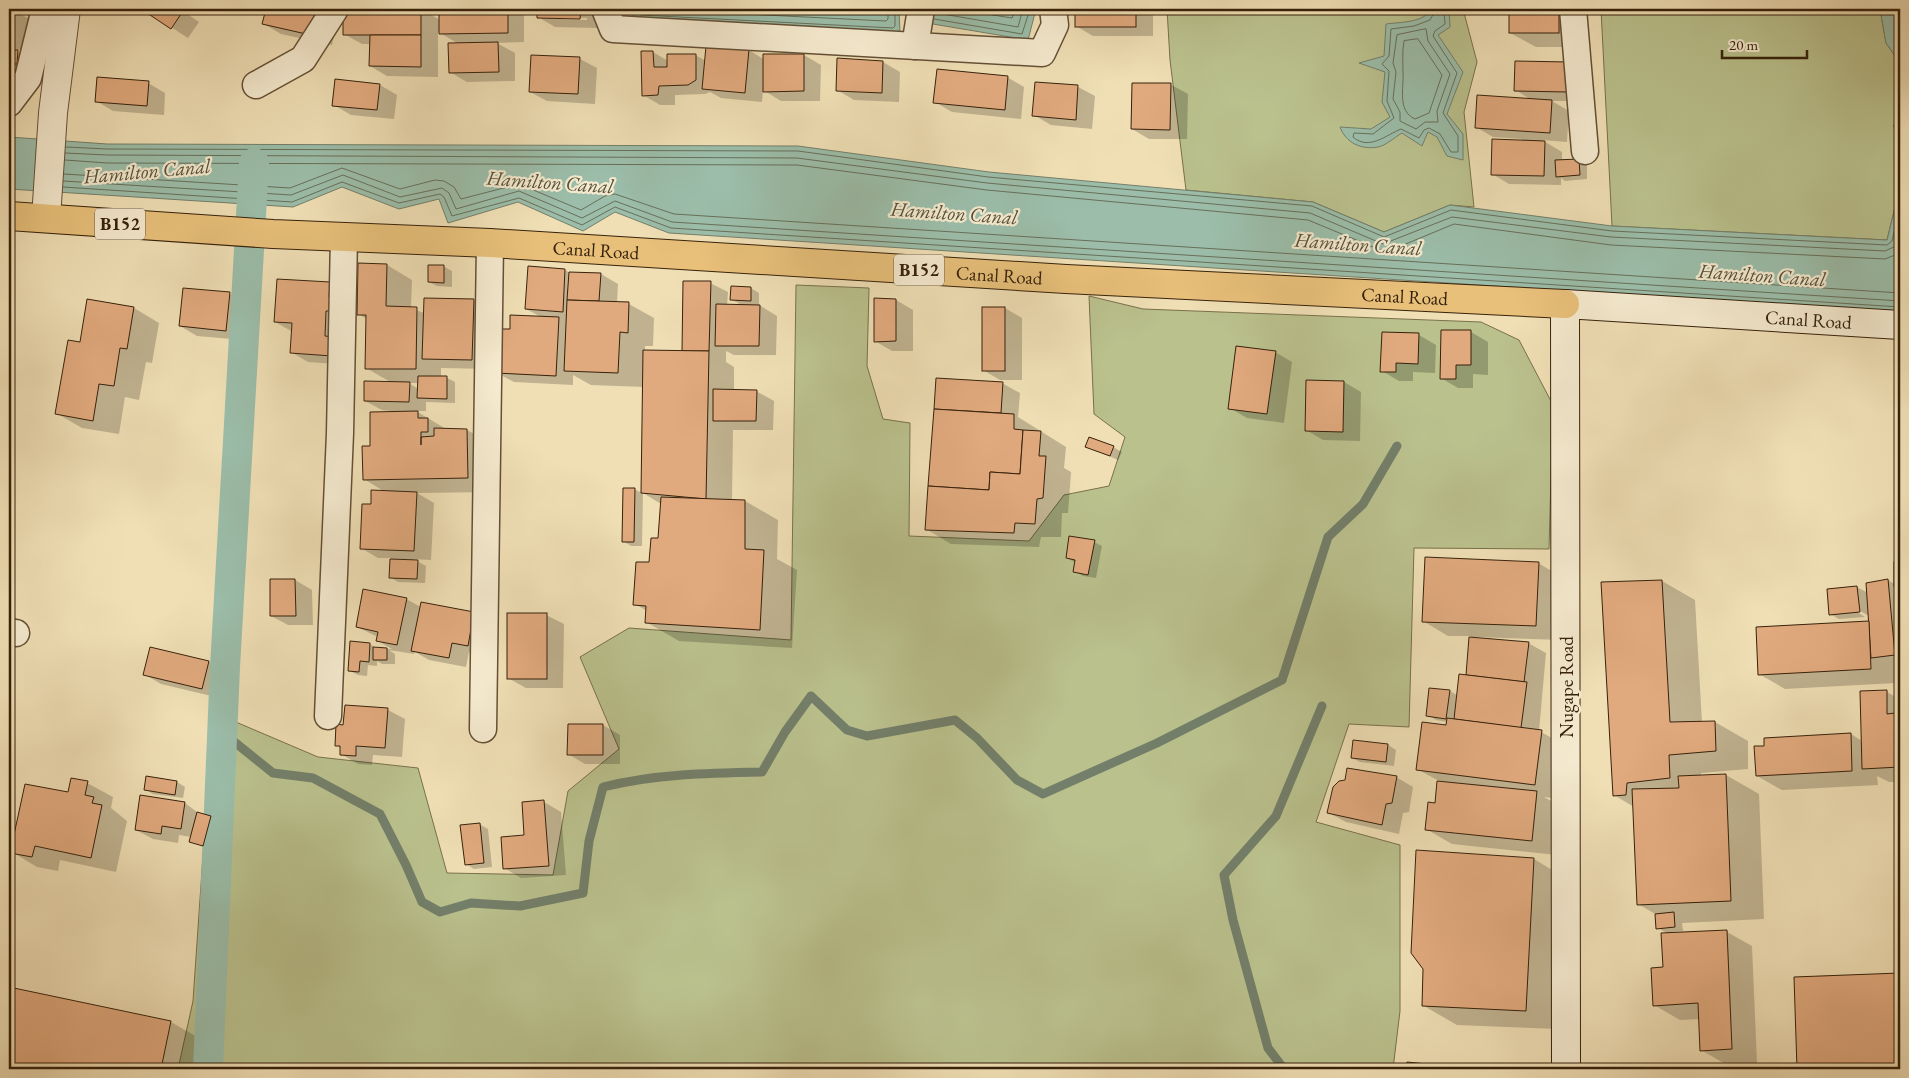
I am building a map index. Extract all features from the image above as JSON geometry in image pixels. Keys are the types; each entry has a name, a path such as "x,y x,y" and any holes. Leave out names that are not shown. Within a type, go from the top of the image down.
{"main road":[{"path":"46,218 52,152 53,113 66,9"},
{"name":"Canal Road","path":"9,216 231,232 490,243 1066,279 1565,304 1900,326"},
{"name":"Nugape Road","path":"1565,304 1566,1069"}],"street":[{"path":"9,103 28,78 45,9"},
{"path":"256,85 303,59 335,9"},
{"path":"605,9 613,29 633,32 710,33 1042,53 1055,25 1053,9"},
{"path":"916,46 921,9"},
{"path":"1573,9 1586,151"},
{"path":"328,716 340,433 344,238"},
{"path":"483,729 490,243"}],"shaded area":[{"path":"1167,9 1463,9 1477,62 1464,112 1474,207 1450,205 1384,232 1313,202 1186,190 1170,60"},
{"path":"1601,9 1880,9 1886,43 1900,63 1900,121 1893,126 1900,134 1900,187 1887,240 1612,226"},
{"path":"796,285 869,288 867,366 883,419 910,423 909,536 1029,541 1064,495 1109,486 1125,437 1094,414 1089,296 1143,309 1481,322 1519,340 1553,405 1549,549 1414,548 1409,727 1349,724 1316,822 1400,845 1400,1011 1393,1069 178,1069 193,1001 208,783 210,711 318,757 418,768 447,873 553,875 568,791 619,749 580,657 629,628 791,640"}],"water":[{"path":"632,9 899,9 900,33 634,20"},
{"path":"930,9 1034,9 1035,13 1028,40 927,23"},
{"path":"1432,9 1449,9 1450,27 1438,35 1463,72 1447,114 1463,134 1463,160 1447,156 1437,137 1428,132 1422,146 1402,133 1378,147 1372,148 1355,144 1346,137 1340,127 1371,129 1390,117 1382,102 1385,72 1359,63 1384,56 1386,24 1417,19 1428,14"},
{"path":"1880,9 1900,9 1900,63 1886,43"},
{"name":"Hamilton Canal","path":"9,137 107,144 798,146 989,172 1313,202 1384,232 1450,205 1612,226 1887,240 1900,187 1900,312 669,233 615,212 583,231 518,202 448,223 439,199 399,209 342,187 293,207 9,189"}],"building":[{"path":"141,9 179,9 183,11 171,29"},
{"path":"266,9 321,9 315,36 262,24"},
{"path":"354,9 421,9 421,35 343,35 343,13 354,13"},
{"path":"439,9 508,9 508,33 439,34"},
{"path":"537,9 581,9 580,19 537,18"},
{"path":"1075,9 1136,9 1136,27 1075,27"},
{"path":"1509,9 1559,9 1559,33 1509,33"},
{"path":"370,35 421,35 421,67 369,66"},
{"path":"498,42 499,72 449,73 448,43"},
{"path":"706,46 749,49 745,93 702,89"},
{"path":"9,50 18,50 17,64 9,64"},
{"path":"641,51 653,51 654,67 667,67 667,54 696,54 696,80 688,85 659,86 658,95 642,96"},
{"path":"763,54 804,54 804,91 763,92"},
{"path":"531,55 580,57 578,94 529,92"},
{"path":"837,58 883,61 882,93 836,91"},
{"path":"1515,61 1568,62 1567,92 1514,91"},
{"path":"937,69 1008,76 1005,110 933,103"},
{"path":"97,77 149,81 147,106 95,102"},
{"path":"335,79 380,84 377,110 332,106"},
{"path":"1035,82 1078,85 1076,120 1032,116"},
{"path":"1132,83 1171,83 1170,130 1131,129"},
{"path":"1477,95 1552,100 1550,133 1475,128"},
{"path":"1492,139 1545,141 1544,176 1491,175"},
{"path":"1579,159 1580,175 1556,177 1555,160"},
{"path":"358,263 387,264 386,306 417,307 416,369 365,369 366,315 357,315"},
{"path":"428,265 444,265 444,283 428,282"},
{"path":"528,266 565,269 563,312 525,309"},
{"path":"569,272 601,273 599,301 567,300"},
{"path":"277,279 330,282 329,297 337,297 336,311 326,311 325,336 333,337 332,356 290,353 292,323 274,322"},
{"path":"683,281 711,281 709,351 682,351"},
{"path":"731,286 751,287 751,301 730,300"},
{"path":"183,288 230,292 226,331 179,326"},
{"path":"424,298 474,299 472,360 422,359"},
{"path":"874,298 896,299 896,341 874,342"},
{"path":"87,299 134,307 127,349 120,348 114,386 99,384 93,421 55,414 68,340 80,342"},
{"path":"567,300 629,302 628,333 620,332 618,373 564,371"},
{"path":"716,304 760,305 759,346 715,346"},
{"path":"982,307 1005,307 1005,371 982,371"},
{"path":"510,315 559,317 556,376 496,373 498,329 510,329"},
{"path":"1441,330 1471,330 1471,365 1456,365 1456,379 1440,379"},
{"path":"1382,332 1419,333 1418,364 1396,363 1396,372 1380,372"},
{"path":"1236,346 1276,351 1267,414 1228,409"},
{"path":"643,350 709,351 706,499 641,493"},
{"path":"418,376 447,376 447,399 417,398"},
{"path":"936,378 1003,382 1001,413 934,409"},
{"path":"1306,380 1344,381 1343,432 1305,431"},
{"path":"364,381 410,382 409,402 364,401"},
{"path":"713,389 757,390 756,421 713,421"},
{"path":"934,409 1014,414 1014,429 1023,430 1020,474 990,472 989,490 928,486"},
{"path":"418,411 418,418 428,418 428,432 421,432 421,437 434,436 434,428 467,429 468,478 363,480 362,446 370,446 370,412"},
{"path":"1023,430 1041,431 1039,456 1046,456 1043,498 1037,499 1035,524 1015,523 1014,533 925,530 928,486 989,490 990,472 1020,474"},
{"path":"1089,437 1114,446 1110,456 1085,447"},
{"path":"623,488 635,488 634,542 622,542"},
{"path":"371,490 417,492 414,551 360,549 362,504 371,504"},
{"path":"661,497 745,500 745,549 764,550 760,630 645,623 646,606 633,605 636,562 649,562 651,538 658,538"},
{"path":"1069,536 1095,540 1088,575 1073,572 1075,560 1066,558"},
{"path":"1425,557 1539,562 1536,626 1422,622"},
{"path":"390,559 418,560 417,579 389,578"},
{"path":"1894,562 1900,562 1900,586 1894,586"},
{"path":"270,579 295,579 296,616 270,616"},
{"path":"1888,579 1895,655 1871,658 1866,583"},
{"path":"1662,580 1670,722 1715,721 1716,751 1669,755 1670,778 1627,783 1626,795 1613,796 1601,582"},
{"path":"1857,586 1860,612 1829,615 1827,589"},
{"path":"363,589 407,598 397,645 376,641 378,632 356,627"},
{"path":"421,602 474,612 468,646 452,643 449,658 411,651"},
{"path":"507,613 547,613 547,679 507,679"},
{"path":"1869,621 1871,669 1758,675 1756,627"},
{"path":"1469,637 1529,642 1524,682 1466,675"},
{"path":"350,641 370,643 369,662 360,661 359,672 348,671"},
{"path":"150,647 209,661 202,689 143,675"},
{"path":"373,647 387,648 387,660 373,660"},
{"path":"1459,674 1527,682 1521,728 1454,719"},
{"path":"1429,688 1450,690 1446,719 1426,716"},
{"path":"1900,689 1900,767 1862,769 1860,691 1887,690 1887,714 1895,713 1895,690"},
{"path":"345,705 388,708 385,748 356,746 356,756 340,755 340,746 335,746 336,724 343,725"},
{"path":"1447,718 1542,730 1535,785 1416,770 1422,722 1446,725"},
{"path":"568,724 603,724 603,755 567,755"},
{"path":"1851,733 1852,771 1756,776 1754,746 1764,746 1764,738"},
{"path":"1353,740 1388,744 1386,762 1351,758"},
{"path":"1347,768 1397,776 1392,803 1386,804 1382,825 1327,813 1333,787 1339,781 1345,780"},
{"path":"1726,774 1731,901 1637,905 1632,789 1679,788 1678,776"},
{"path":"146,776 177,781 175,795 144,790"},
{"path":"71,778 88,781 85,795 94,797 92,803 102,805 91,858 35,846 32,857 10,853 25,784 68,792"},
{"path":"1437,781 1537,791 1532,841 1425,830 1428,802 1435,803"},
{"path":"140,795 185,802 181,829 162,826 161,834 135,830"},
{"path":"544,800 549,866 503,869 501,837 524,835 522,802"},
{"path":"197,812 211,816 203,846 189,842"},
{"path":"480,823 484,863 465,865 460,825"},
{"path":"1416,850 1534,858 1526,1011 1422,1006 1423,969 1411,953"},
{"path":"1674,912 1675,927 1656,929 1655,914"},
{"path":"1727,930 1732,1049 1700,1051 1698,1003 1653,1006 1651,968 1663,967 1661,933"},
{"path":"1900,973 1900,1069 1797,1069 1794,977"},
{"path":"9,987 171,1021 161,1069 9,1069"},
{"path":"1407,1062 1447,1066 1447,1069 1406,1069"}],"waterway":[{"path":"208,1069 225,667 254,163"},
{"path":"222,732 273,773 313,778 380,814 422,902 440,912 471,903 520,906 583,893 589,841 603,787 662,777 762,772 785,732 811,696 847,730 867,736 955,720 977,738 1017,780 1043,794 1157,743 1282,680 1328,537 1363,504 1397,446"},
{"path":"1284,1069 1268,1048 1233,920 1224,875 1276,816 1322,706"}]}
